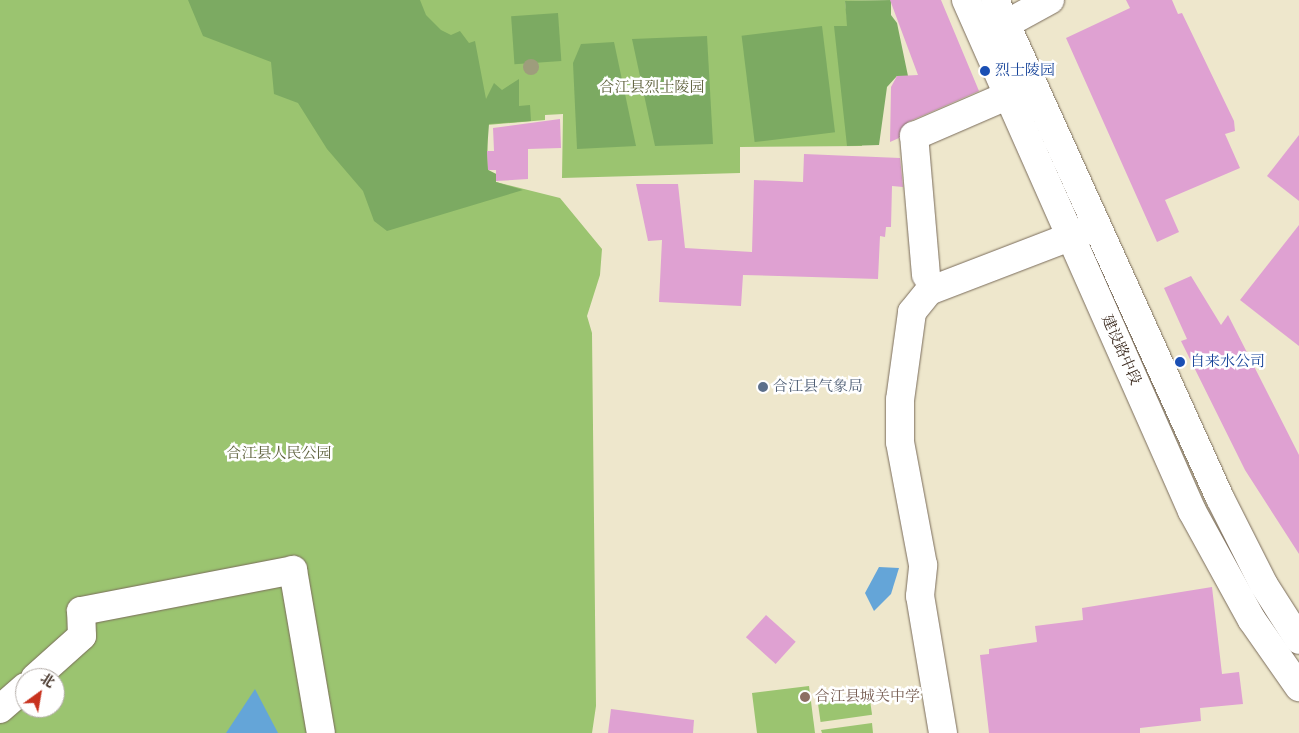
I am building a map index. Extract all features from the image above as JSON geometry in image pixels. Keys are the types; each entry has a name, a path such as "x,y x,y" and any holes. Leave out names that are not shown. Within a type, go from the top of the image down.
{"main road":[{"name":"建设路中段","path":"966,0 995,30 1083,232 1205,537 1252,620 1299,686"},
{"name":"建设路中段","path":"996,0 995,30 1011,94 1242,543 1299,640"},
{"path":"995,30 1050,0"},
{"path":"926,275 914,136 1011,94"},
{"path":"943,733 920,596 923,565 900,442 900,400 912,312 929,291 1083,232"},
{"path":"46,668 82,636 81,611 293,570 321,733"},
{"path":"0,709 15,696"}],"green space":[{"name":"合江县人民公园","path":"0,0 894,0 845,1 862,146 740,147 740,173 562,178 563,114 545,115 545,120 487,125 488,170 496,174 496,182 560,198 602,249 600,275 587,316 592,333 596,706 592,733 0,733"},
{"path":"188,0 420,0 426,15 441,30 451,35 460,31 469,43 475,41 486,99 494,83 502,90 519,79 519,106 530,105 531,121 489,124 487,151 488,170 496,174 496,182 523,190 387,231 374,221 363,191 327,149 298,103 274,94 271,62 203,36"},
{"path":"891,0 891,15 897,23 908,76 897,76 887,87 879,145 847,146 834,26 847,26 845,1"},
{"path":"558,13 561,61 514,64 511,16"},
{"path":"822,26 835,132 755,142 742,36"},
{"name":"合江县烈士陵园","path":"707,36 713,144 655,146 632,39"},
{"path":"614,42 636,146 577,149 573,63 581,44"},
{"path":"809,686 815,733 757,733 752,693"},
{"path":"869,693 872,715 821,722 818,700"},
{"path":"872,723 873,733 822,733 821,730"}],"water":[{"path":"879,567 899,568 891,594 874,611 865,593"},
{"path":"255,689 278,733 226,733"}],"building":[{"path":"890,0 941,0 979,91 908,122 899,138 890,142 891,87 897,76 918,75"},
{"path":"1126,0 1172,0 1178,14 1182,13 1234,121 1235,131 1225,134 1240,168 1165,200 1179,232 1157,242 1066,38 1130,8"},
{"path":"560,119 561,148 528,149 528,179 496,181 496,170 488,170 487,151 494,151 493,128"},
{"path":"1299,135 1299,201 1267,176"},
{"path":"804,154 900,158 903,187 892,186 891,227 886,227 885,237 880,236 878,279 743,275 741,306 659,302 662,240 648,241 636,184 678,184 685,248 752,252 754,180 803,182"},
{"path":"1299,225 1299,346 1240,300"},
{"path":"1191,276 1221,325 1228,315 1299,455 1299,554 1245,470 1181,341 1187,339 1164,288"},
{"path":"1212,587 1222,674 1239,672 1243,704 1200,708 1201,721 1140,728 1140,733 989,733 980,655 989,654 989,649 1037,642 1035,626 1083,620 1082,608"},
{"path":"766,615 796,642 776,664 746,637"},
{"path":"611,709 694,720 693,733 608,733"}],"place":[{"name":"烈士陵园","path":"985,71"},
{"name":"自来水公司","path":"1180,362"},
{"name":"合江县气象局","path":"763,387"},
{"name":"合江县城关中学","path":"805,697"}]}
